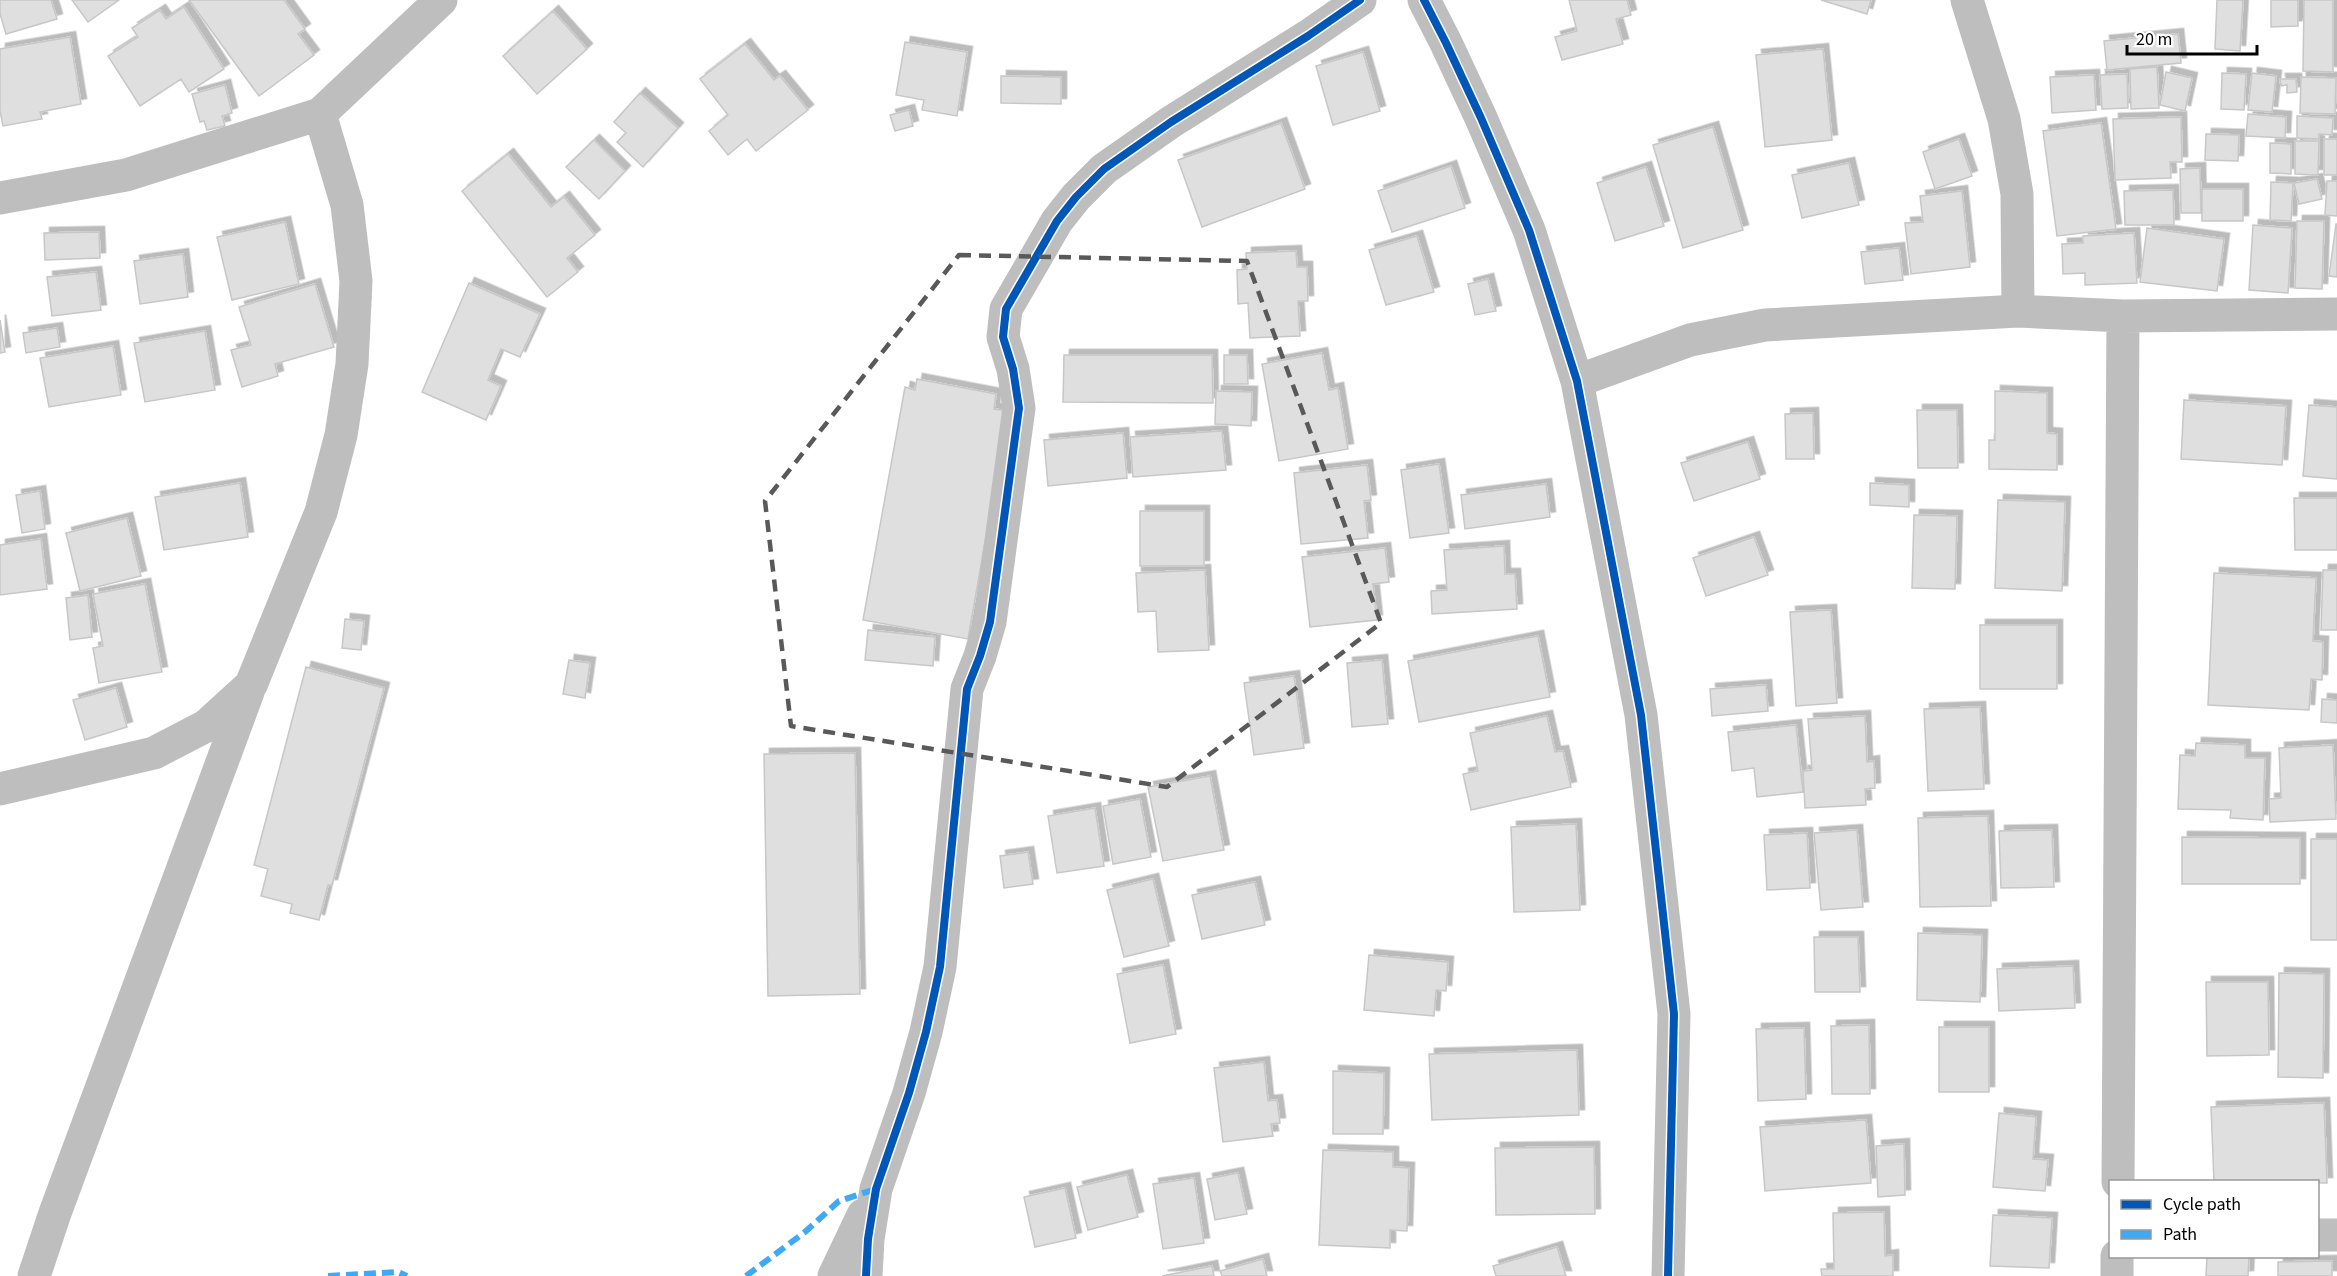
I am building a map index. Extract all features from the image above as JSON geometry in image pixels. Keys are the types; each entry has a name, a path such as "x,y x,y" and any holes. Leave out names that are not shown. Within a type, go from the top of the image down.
{"street":[{"path":"0,198 126,175 320,114 441,0"},
{"path":"834,1276 876,1189 909,1094 926,1032 940,967 967,689 990,622 1019,408 1013,369 1003,337 1006,309 1057,221 1076,197 1104,169 1171,122 1308,36 1360,0"},
{"path":"1424,0 1482,118 1528,230 1577,381 1641,715 1674,1014 1668,1276"},
{"path":"1967,0 2004,119 2017,194 2018,311"},
{"path":"34,1276 55,1213 251,685 321,512 341,435 352,364 356,281 347,205 320,114"},
{"path":"1577,381 1690,340 1765,325 2018,311 2123,316 2337,314"},
{"path":"2118,1180 2123,316"},
{"path":"0,789 154,753 206,726 251,685"},
{"path":"866,1276 868,1239 876,1189"},
{"path":"2319,1235 2337,1235"},
{"path":"2117,1258 2117,1276"}],"highlighted area":[{"path":"959,255 1247,261 1381,623 1167,787 791,726 765,501"}],"building":[{"path":"0,0 51,0 57,19 6,34 0,14"},
{"path":"72,0 119,0 88,22"},
{"path":"189,0 284,0 305,29 298,34 314,55 259,96"},
{"path":"1569,0 1627,0 1631,15 1616,19 1623,44 1562,60 1555,37 1577,31"},
{"path":"1821,0 1871,0 1867,14"},
{"path":"2217,0 2243,0 2240,51 2215,49"},
{"path":"2271,0 2298,0 2298,26 2271,27"},
{"path":"2304,0 2333,0 2333,72 2303,71"},
{"path":"184,7 224,69 189,92 181,79 140,106 108,56 138,37 132,28 160,10 166,19"},
{"path":"553,11 587,49 537,94 503,56"},
{"path":"2178,34 2181,63 2107,70 2104,41"},
{"path":"70,37 81,104 40,112 42,119 3,126 0,111 0,49"},
{"path":"905,42 967,52 957,116 922,110 924,100 896,95"},
{"path":"745,44 774,80 780,76 808,110 756,151 747,139 728,155 709,131 728,115 700,79"},
{"path":"1823,49 1832,140 1765,147 1756,55"},
{"path":"1363,52 1380,111 1333,125 1316,66"},
{"path":"2157,67 2159,108 2131,109 2130,69"},
{"path":"2166,72 2192,78 2185,111 2160,105"},
{"path":"2222,73 2246,74 2244,110 2221,109"},
{"path":"2252,73 2276,76 2272,112 2248,110"},
{"path":"2127,74 2128,108 2102,109 2100,75"},
{"path":"2094,75 2096,110 2052,113 2050,77"},
{"path":"1001,76 1061,77 1061,104 1001,103"},
{"path":"2301,77 2336,78 2335,114 2300,113"},
{"path":"2280,79 2296,79 2297,92 2287,93 2287,85 2281,86"},
{"path":"225,85 232,113 222,116 225,126 207,130 204,121 200,122 192,94"},
{"path":"640,93 678,128 643,167 617,142 626,133 614,122"},
{"path":"909,110 913,126 895,131 890,115"},
{"path":"2248,114 2286,117 2285,138 2246,136"},
{"path":"2297,116 2333,118 2332,135 2319,134 2319,139 2297,138"},
{"path":"2181,117 2182,162 2170,162 2171,178 2115,180 2113,119"},
{"path":"1281,123 1305,189 1202,227 1178,160"},
{"path":"2101,123 2116,229 2057,236 2043,131"},
{"path":"1713,127 1743,230 1683,248 1653,145"},
{"path":"2206,134 2239,135 2238,161 2205,160"},
{"path":"1959,139 1972,176 1935,189 1923,152"},
{"path":"2324,139 2337,139 2337,175 2324,175"},
{"path":"594,140 625,171 599,199 566,167"},
{"path":"2295,141 2319,141 2318,175 2295,174"},
{"path":"2270,143 2291,144 2291,174 2270,173"},
{"path":"508,154 551,207 564,197 595,235 567,258 578,272 547,297 462,191"},
{"path":"1849,163 1859,205 1802,218 1792,175"},
{"path":"1451,166 1465,208 1392,232 1378,191"},
{"path":"1646,167 1664,226 1615,241 1597,183"},
{"path":"2200,168 2201,213 2181,213 2180,169"},
{"path":"2317,179 2322,199 2299,204 2294,183"},
{"path":"2327,181 2337,181 2337,216 2325,215"},
{"path":"2271,182 2293,183 2291,221 2270,220"},
{"path":"2202,189 2243,189 2243,221 2202,221"},
{"path":"2173,190 2174,225 2125,225 2124,191"},
{"path":"1962,191 1970,267 1911,274 1905,223 1923,222 1920,196"},
{"path":"2297,221 2324,221 2322,289 2295,288"},
{"path":"285,222 299,284 232,300 217,237"},
{"path":"2337,224 2337,277 2329,276"},
{"path":"2253,225 2292,228 2288,293 2249,290"},
{"path":"2147,228 2224,239 2217,291 2140,282"},
{"path":"99,232 100,258 45,260 44,233"},
{"path":"2134,233 2137,283 2085,285 2085,273 2063,274 2062,244 2083,243 2083,236"},
{"path":"1417,236 1434,292 1386,305 1369,250"},
{"path":"1899,248 1903,280 1865,284 1861,252"},
{"path":"1296,251 1297,267 1307,267 1308,301 1298,301 1300,336 1250,338 1248,303 1238,304 1237,270 1247,269 1246,253"},
{"path":"183,254 188,297 140,304 134,261"},
{"path":"96,272 101,310 52,316 47,277"},
{"path":"1488,279 1496,311 1475,315 1468,284"},
{"path":"469,283 540,314 520,357 501,349 488,380 501,386 486,420 422,392"},
{"path":"315,284 334,347 275,364 278,376 242,387 231,350 251,345 239,307"},
{"path":"0,320 5,352 0,353"},
{"path":"57,328 60,347 26,353 23,333"},
{"path":"205,331 215,390 145,402 134,343"},
{"path":"113,346 121,395 49,407 40,358"},
{"path":"1322,353 1329,390 1338,388 1348,449 1279,461 1262,364"},
{"path":"1064,355 1212,355 1213,403 1063,402"},
{"path":"1224,355 1247,355 1248,384 1224,384"},
{"path":"917,379 996,394 994,409 1008,411 968,639 863,620 905,387 915,390"},
{"path":"1216,391 1252,392 1251,426 1215,424"},
{"path":"1995,391 2047,393 2047,433 2057,434 2057,470 1989,469 1989,440 1995,440"},
{"path":"2184,400 2286,406 2282,465 2181,459"},
{"path":"2309,405 2337,407 2337,479 2303,476"},
{"path":"1917,410 1957,410 1958,468 1918,468"},
{"path":"1813,413 1814,459 1786,459 1785,414"},
{"path":"1222,431 1226,470 1133,477 1130,437"},
{"path":"1123,433 1127,478 1048,486 1044,440"},
{"path":"1748,442 1760,479 1694,501 1681,463"},
{"path":"1439,464 1449,533 1410,538 1401,470"},
{"path":"1367,465 1371,500 1364,501 1368,538 1301,544 1294,473"},
{"path":"240,483 248,537 164,550 155,497"},
{"path":"1870,483 1909,485 1909,507 1870,505"},
{"path":"1546,484 1550,517 1465,529 1461,495"},
{"path":"40,491 45,529 22,533 16,495"},
{"path":"2294,498 2337,498 2337,550 2295,550"},
{"path":"1998,500 2065,502 2062,591 1995,588"},
{"path":"1140,511 1204,511 1204,566 1140,566"},
{"path":"1914,515 1957,516 1955,589 1912,588"},
{"path":"127,518 141,576 80,591 66,533"},
{"path":"1754,537 1768,575 1706,596 1693,558"},
{"path":"41,539 47,589 0,595 0,545"},
{"path":"1504,546 1505,574 1515,574 1517,609 1432,614 1431,591 1447,590 1444,550"},
{"path":"1385,548 1389,582 1373,584 1377,620 1310,627 1302,557"},
{"path":"1205,570 1209,650 1158,652 1156,611 1138,612 1136,573"},
{"path":"2323,570 2337,570 2337,630 2321,630"},
{"path":"2214,573 2316,578 2313,641 2323,642 2322,680 2311,679 2309,710 2208,705"},
{"path":"145,584 162,672 99,683 93,648 103,646 93,594"},
{"path":"88,595 92,637 70,640 66,598"},
{"path":"1831,610 1837,703 1796,706 1790,612"},
{"path":"345,619 364,621 361,650 342,648"},
{"path":"1980,625 2057,625 2057,689 1980,689"},
{"path":"868,630 935,637 933,666 865,660"},
{"path":"1538,636 1550,697 1419,722 1408,661"},
{"path":"569,660 590,663 585,698 563,694"},
{"path":"1382,660 1388,724 1352,727 1347,663"},
{"path":"306,667 384,688 332,885 328,885 319,920 290,913 292,904 261,896 268,869 254,865"},
{"path":"1294,676 1304,748 1254,755 1244,683"},
{"path":"1766,685 1768,711 1712,716 1710,689"},
{"path":"116,688 127,727 85,740 73,700"},
{"path":"2322,699 2337,700 2337,723 2321,722"},
{"path":"1980,707 1984,789 1928,791 1924,709"},
{"path":"1547,716 1555,752 1563,751 1571,787 1471,810 1463,774 1478,771 1470,733"},
{"path":"1865,716 1867,762 1874,761 1875,788 1865,789 1866,805 1805,808 1803,771 1812,770 1808,719"},
{"path":"1796,725 1803,792 1757,797 1754,768 1732,771 1728,732"},
{"path":"2196,743 2245,745 2245,758 2265,758 2263,820 2230,818 2231,810 2178,809 2180,755 2195,756"},
{"path":"2333,745 2336,819 2270,822 2269,799 2281,798 2279,748"},
{"path":"855,753 860,994 768,996 764,754"},
{"path":"1210,776 1224,850 1163,861 1148,787"},
{"path":"1140,799 1151,857 1113,864 1103,806"},
{"path":"1095,808 1104,866 1057,873 1048,816"},
{"path":"1988,816 1991,906 1920,907 1918,818"},
{"path":"1576,824 1580,910 1514,912 1511,827"},
{"path":"1857,830 1863,907 1821,910 1814,833"},
{"path":"2052,830 2054,887 2001,888 1999,831"},
{"path":"1807,833 1810,888 1767,890 1764,835"},
{"path":"2182,837 2300,838 2300,884 2182,884"},
{"path":"2311,839 2337,839 2337,940 2311,940"},
{"path":"1028,852 1033,884 1004,888 1000,856"},
{"path":"1153,879 1169,946 1124,957 1107,890"},
{"path":"1255,882 1265,925 1202,939 1192,895"},
{"path":"1918,933 1982,935 1980,1002 1917,1000"},
{"path":"1814,937 1858,937 1860,992 1815,992"},
{"path":"1369,955 1448,962 1446,991 1436,990 1434,1016 1364,1010"},
{"path":"1163,965 1176,1034 1130,1043 1117,974"},
{"path":"2073,966 2075,1008 1999,1011 1997,969"},
{"path":"2279,973 2324,974 2323,1078 2278,1077"},
{"path":"2206,982 2268,982 2269,1055 2207,1056"},
{"path":"1869,1025 1870,1094 1832,1094 1831,1026"},
{"path":"1939,1027 1989,1027 1989,1092 1939,1092"},
{"path":"1804,1028 1806,1099 1758,1101 1756,1029"},
{"path":"1577,1050 1579,1115 1432,1120 1429,1054"},
{"path":"1264,1062 1268,1101 1277,1100 1280,1123 1271,1124 1273,1136 1223,1142 1214,1068"},
{"path":"1333,1071 1384,1073 1383,1134 1333,1134"},
{"path":"2324,1103 2327,1183 2319,1183 2319,1180 2214,1180 2211,1107"},
{"path":"1999,1113 2036,1117 2033,1159 2048,1160 2045,1191 1993,1187"},
{"path":"1866,1120 1871,1183 1765,1191 1760,1127"},
{"path":"1904,1144 1905,1195 1878,1197 1876,1146"},
{"path":"1594,1147 1595,1214 1496,1215 1495,1148"},
{"path":"1323,1150 1393,1152 1393,1167 1409,1168 1407,1231 1390,1230 1390,1248 1319,1245"},
{"path":"1238,1173 1247,1214 1215,1220 1207,1179"},
{"path":"1127,1175 1138,1217 1088,1230 1077,1187"},
{"path":"1194,1178 1204,1243 1163,1249 1153,1184"},
{"path":"1065,1188 1076,1238 1035,1247 1024,1197"},
{"path":"1884,1212 1885,1256 1893,1255 1893,1276 1822,1276 1821,1269 1834,1269 1833,1213"},
{"path":"1993,1215 2052,1218 2049,1268 1990,1266"},
{"path":"1557,1247 1566,1276 1496,1276 1493,1266"},
{"path":"2207,1258 2249,1258 2248,1276 2206,1276"},
{"path":"1263,1259 1267,1276 1222,1276 1220,1271"},
{"path":"2332,1261 2332,1276 2278,1276 2278,1262"},
{"path":"1212,1266 1214,1276 1162,1276"}],"marked path":[{"path":"746,1276 805,1232 839,1201 876,1189"},
{"path":"328,1276 398,1272 407,1276"}],"cycle path":[{"path":"866,1276 868,1239 876,1189 909,1093 926,1032 940,967 967,689 990,622 1019,408 1013,369 1003,337 1006,309 1057,221 1076,197 1104,169 1171,122 1308,36 1360,0"},
{"path":"1424,0 1481,118 1529,230 1577,381 1641,715 1674,1014 1668,1276"}]}
